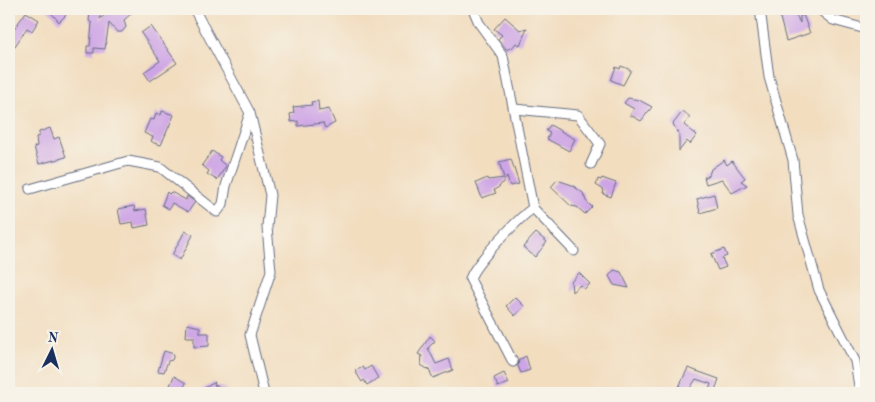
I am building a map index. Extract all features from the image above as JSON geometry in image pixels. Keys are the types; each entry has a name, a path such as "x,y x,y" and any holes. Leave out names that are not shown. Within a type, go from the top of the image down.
{"street":[{"path":"194,9 250,113 270,195 268,227 271,271 250,335 264,393"},
{"path":"473,9 488,36 503,56 533,208 574,250"},
{"path":"760,9 769,77 793,160 798,215 818,290 855,361 860,393"},
{"path":"819,9 833,20 866,29"},
{"path":"514,109 578,114 600,144 591,164"},
{"path":"30,189 128,161 160,167 217,212 223,204 226,186 250,113"},
{"path":"513,362 470,279 472,272 487,254 533,208"}],"building":[{"path":"48,9 65,9 68,13 59,22"},
{"path":"95,9 101,9 100,19 112,9 128,9 132,13 124,20 126,27 122,32 117,32 109,23 105,49 94,48 94,53 87,53 87,46 90,46 92,23 89,21 90,12 94,12"},
{"path":"784,9 787,13 793,9 800,23 800,16 803,15 810,33 786,41 779,14"},
{"path":"26,12 39,20 32,31 27,28 9,55 9,30 12,32"},
{"path":"505,17 520,30 527,28 520,45 516,43 511,49 507,50 498,39 502,35 494,29"},
{"path":"151,26 177,63 150,81 144,72 160,61 141,33"},
{"path":"621,66 631,70 623,85 611,80 616,67 620,69"},
{"path":"628,98 639,100 652,107 641,121 630,115 634,109 624,103"},
{"path":"318,101 319,111 329,109 335,123 325,128 323,123 298,126 298,121 291,122 290,114 294,113 293,107 312,105 311,102"},
{"path":"162,111 174,115 161,145 151,141 153,137 144,133 150,119 154,120 156,113 161,115"},
{"path":"683,111 690,117 684,125 697,135 690,144 687,141 679,151 679,134 673,124"},
{"path":"550,125 575,139 569,151 547,139 550,133 546,131"},
{"path":"50,128 54,139 59,137 66,157 39,164 34,147 37,146 36,137 39,136 39,132"},
{"path":"212,151 221,157 219,160 226,166 217,180 207,174 209,171 202,165"},
{"path":"511,159 519,184 510,186 507,177 494,190 496,193 482,198 476,183 487,178 488,180 504,178 499,162"},
{"path":"724,160 727,165 732,161 745,178 741,181 747,185 732,193 722,179 706,184 704,177 709,175 711,169"},
{"path":"602,178 616,183 611,197 603,194 604,190 596,185 598,179 601,180"},
{"path":"557,180 572,185 583,193 586,201 592,207 585,214 577,207 571,206 551,187"},
{"path":"167,192 169,194 171,192 186,200 187,196 195,202 188,212 172,203 169,209 162,205"},
{"path":"714,194 717,208 700,213 697,199"},
{"path":"134,206 135,211 146,209 149,225 134,228 133,222 121,224 118,209"},
{"path":"185,231 193,235 180,260 172,255"},
{"path":"536,233 547,242 535,257 523,247"},
{"path":"724,249 727,256 722,258 726,267 718,270 711,254"},
{"path":"614,270 621,272 629,288 614,285 609,276"},
{"path":"579,273 590,284 584,289 580,285 572,292 571,282"},
{"path":"515,297 524,306 515,316 506,306"},
{"path":"187,324 200,327 200,333 209,333 209,346 194,347 194,337 186,337"},
{"path":"430,336 435,341 428,348 436,364 449,359 453,370 433,378 429,370 421,365 422,356 418,354"},
{"path":"164,351 174,354 172,360 168,361 164,372 158,371"},
{"path":"526,356 530,370 521,373 518,366 519,360"},
{"path":"371,366 378,378 367,385 364,380 362,382 355,371 363,367 365,370"},
{"path":"688,368 719,379 714,393 708,393 711,384 696,379 687,393 676,393"},
{"path":"504,373 509,383 498,387 494,378"},
{"path":"174,376 186,383 181,393 169,388"},
{"path":"215,382 214,385 227,389 212,391 211,393 196,393"}]}
